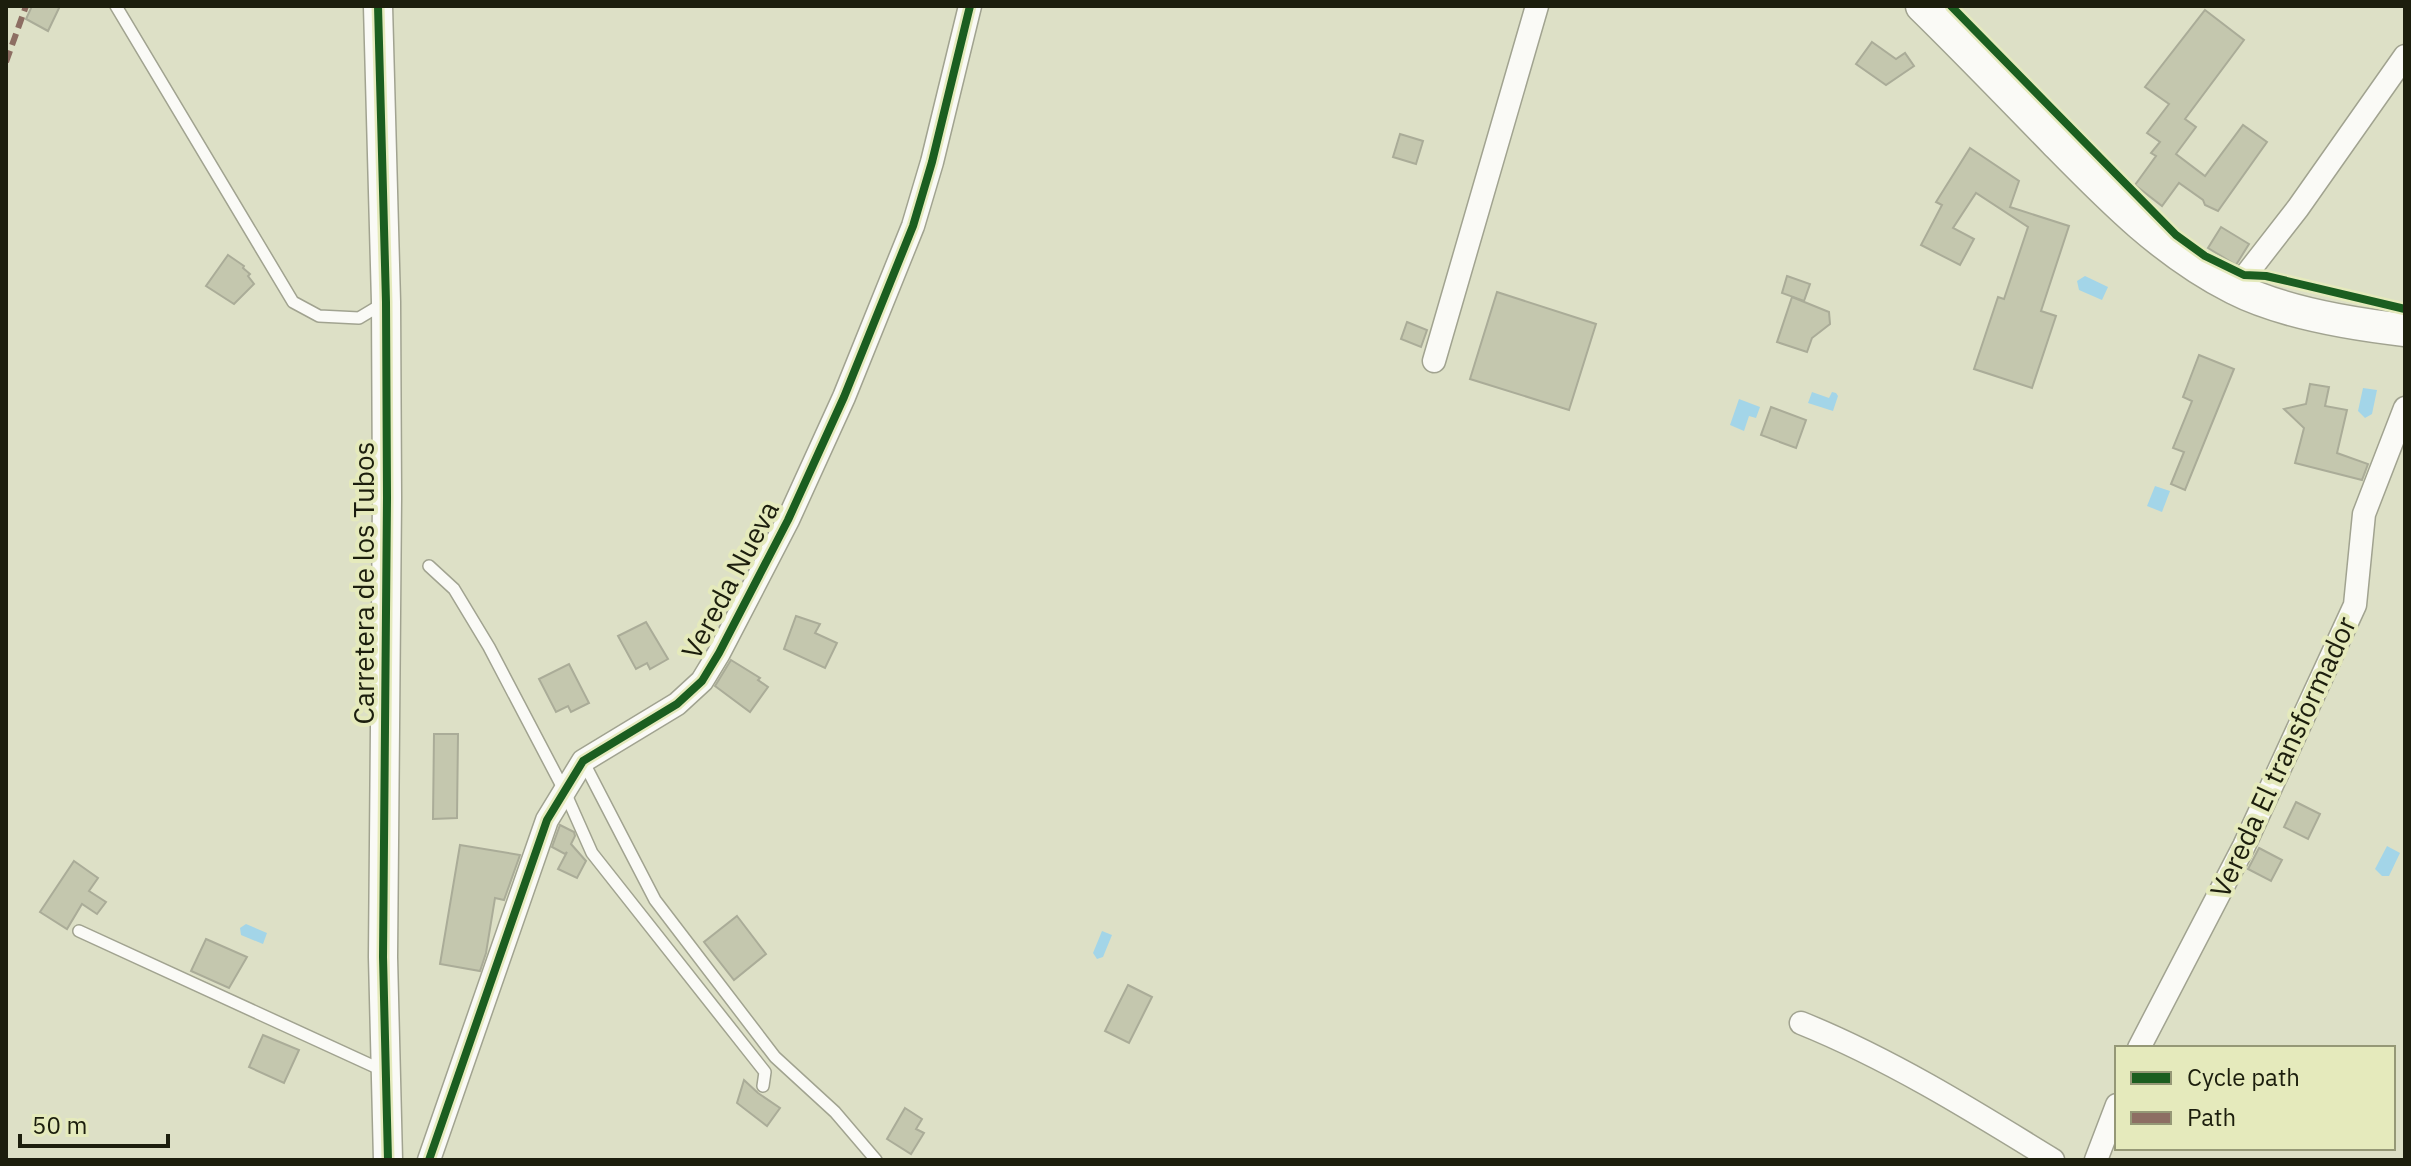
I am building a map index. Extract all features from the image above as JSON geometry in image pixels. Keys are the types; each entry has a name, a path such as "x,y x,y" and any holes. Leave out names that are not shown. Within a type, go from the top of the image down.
{"main road":[{"path":"1922,6 2109,196 2152,235 2235,289 2291,310 2405,330"}],"street":[{"name":"Carretera de los Tubos","path":"378,6 386,302 383,957 388,1160"},
{"name":"Vereda Nueva","path":"429,1160 533,855 547,820 564,790 583,761 677,704 702,681 763,571 844,397 913,226 970,6"},
{"path":"1434,361 1537,6"},
{"path":"2235,289 2298,208 2405,56"},
{"name":"Vereda El transformador","path":"2140,1046 2244,846 2355,605 2364,514 2405,408"},
{"path":"1801,1023 1855,1045 1977,1113 2053,1160"},
{"path":"2096,1160 2115,1110"}],"lane":[{"path":"116,6 293,302 319,316 359,318 386,302"},
{"path":"429,566 454,589 482,635 564,790 592,853 765,1072 763,1086"},
{"path":"583,761 655,900 775,1057 835,1112 876,1160"},
{"path":"79,931 386,1072"}],"water":[{"path":"2085,276 2108,287 2102,300 2079,290 2077,281"},
{"path":"2363,388 2377,390 2372,414 2365,418 2358,411"},
{"path":"1812,392 1829,398 1832,392 1836,393 1838,396 1833,411 1808,403"},
{"path":"1739,399 1760,407 1756,418 1749,416 1744,431 1730,425"},
{"path":"2155,486 2170,491 2162,512 2147,506"},
{"path":"2387,846 2400,853 2389,876 2382,876 2375,869"},
{"path":"246,924 267,933 263,944 241,935 240,928"},
{"path":"1102,931 1112,935 1103,957 1097,959 1093,953"}],"building":[{"path":"32,6 60,6 48,31 26,19"},
{"path":"2205,10 2244,40 2185,119 2196,127 2176,154 2205,176 2243,125 2267,142 2218,211 2205,205 2203,200 2179,183 2162,206 2135,185 2156,156 2151,153 2160,142 2147,133 2169,104 2145,87"},
{"path":"1872,42 1896,59 1905,53 1914,66 1886,85 1856,64"},
{"path":"1400,134 1423,141 1416,164 1393,157"},
{"path":"1970,148 2019,181 2010,207 2069,226 2041,311 2056,316 2032,388 1974,369 1998,297 2004,299 2028,227 1976,193 1953,228 1974,239 1960,265 1921,245 1942,205 1936,202"},
{"path":"2221,227 2249,244 2236,265 2208,248"},
{"path":"228,255 244,266 254,284 234,304 206,286"},
{"path":"1787,276 1810,284 1804,301 1782,293"},
{"path":"1497,292 1596,324 1569,410 1470,379"},
{"path":"1792,297 1829,312 1830,324 1812,338 1807,352 1777,342"},
{"path":"1407,322 1427,330 1421,347 1401,339"},
{"path":"2199,355 2234,369 2185,490 2171,484 2184,452 2173,448 2192,401 2183,397"},
{"path":"2310,384 2329,387 2325,406 2347,410 2337,453 2368,464 2362,480 2295,463 2304,428 2284,409 2306,404"},
{"path":"1771,407 1806,420 1796,448 1761,435"},
{"path":"796,616 820,624 815,633 837,643 825,668 784,649"},
{"path":"646,622 668,659 650,669 647,663 636,669 618,636"},
{"path":"731,660 760,678 758,680 768,687 750,712 715,686"},
{"path":"569,664 589,703 571,712 568,706 556,712 539,679"},
{"path":"434,734 458,734 457,818 433,819"},
{"path":"2296,802 2320,814 2308,839 2284,827"},
{"path":"560,825 574,832 571,844 586,861 577,878 558,869 567,852 565,854 552,847"},
{"path":"460,845 520,855 504,900 495,898 480,971 440,964"},
{"path":"2259,848 2282,860 2271,881 2248,869"},
{"path":"74,861 98,878 89,891 106,902 97,914 82,904 67,929 40,912"},
{"path":"737,916 766,954 734,980 704,942"},
{"path":"206,939 247,957 229,988 191,971"},
{"path":"1128,985 1152,997 1129,1043 1105,1031"},
{"path":"263,1035 299,1050 284,1083 249,1067"},
{"path":"744,1080 780,1108 767,1126 737,1103"},
{"path":"905,1108 922,1119 916,1129 924,1133 911,1154 887,1139"}],"marked path":[{"path":"6,62 26,6"}],"cycle path":[{"path":"378,6 386,302 383,957 388,1160"},
{"path":"429,1160 547,820 583,761 677,704 702,681 788,520 844,397 913,226 970,6"},
{"path":"1951,6 2176,235 2205,256 2244,275 2266,276 2405,309"}]}
